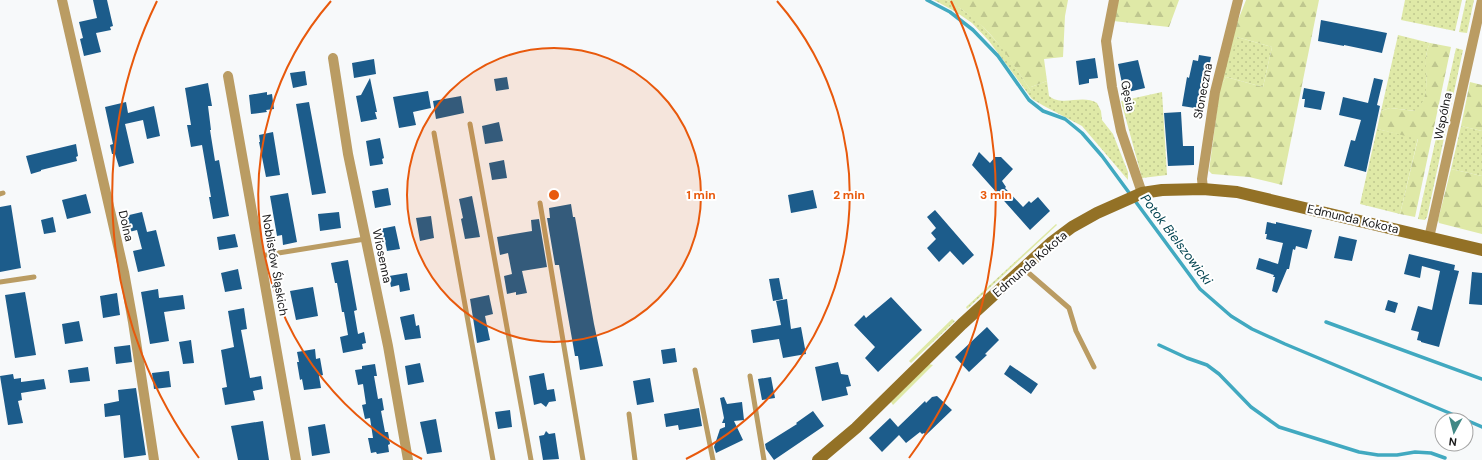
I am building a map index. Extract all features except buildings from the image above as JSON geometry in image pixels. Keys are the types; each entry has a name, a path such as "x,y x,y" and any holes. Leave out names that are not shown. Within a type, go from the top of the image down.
{"street":[{"name":"Dolna","path":"62,0 124,272 154,460"},
{"name":"Gęsia","path":"1114,0 1106,41 1112,86 1121,131 1140,194"},
{"name":"Słoneczna","path":"1203,189 1202,179 1215,92 1238,0"},
{"name":"Wspólna","path":"1429,238 1482,0"},
{"name":"Wiosenna","path":"333,58 348,154 388,346 408,460"},
{"name":"Noblistów Śląskich","path":"228,76 296,460"},
{"name":"Edmunda Kokota","path":"824,458 962,324 1052,242 1072,227 1097,213 1140,194 1162,190 1203,189 1237,192 1482,250"}],"lane":[{"path":"470,124 531,460"},
{"path":"434,133 493,460"},
{"path":"540,203 583,460"},
{"path":"260,256 365,239"},
{"path":"1023,268 1069,308 1076,332 1094,367"},
{"path":"0,282 34,277"},
{"path":"695,370 713,460"},
{"path":"750,376 764,460"},
{"path":"629,414 635,460"}],"green space":[{"path":"934,0 946,0 977,20 1005,51 1031,91 1031,87 1047,81 1049,96 1054,99 1066,101 1085,100 1097,103 1101,111 1102,120 1113,134 1128,172 1128,180 1082,126 1032,99 989,41 972,23"},
{"path":"946,0 1068,0 1065,16 1063,57 1044,59 1047,81 1031,87 1031,91 1004,51 985,28 961,9"},
{"path":"1118,0 1179,0 1169,27 1113,21"},
{"path":"1246,0 1319,0 1282,185 1249,177 1212,174 1209,171 1220,87 1226,77 1263,87 1272,47 1237,37 1230,61 1228,57 1235,28"},
{"path":"1405,0 1462,0 1455,31 1401,20"},
{"path":"1466,0 1474,0 1467,33 1459,32"},
{"path":"1398,35 1430,43 1426,60 1425,96 1422,104 1416,111 1390,108 1381,111"},
{"path":"1237,37 1272,47 1263,87 1226,77 1220,87 1222,74"},
{"path":"1430,43 1451,47 1415,217 1400,214 1418,139 1377,129 1381,111 1390,108 1415,111 1421,104 1425,97 1426,60"},
{"path":"1456,48 1463,50 1427,217 1425,220 1418,219"},
{"path":"1470,82 1482,85 1482,131 1461,126"},
{"path":"1162,92 1167,175 1142,178 1121,101"},
{"path":"1461,126 1482,131 1482,176 1451,169"},
{"path":"1377,129 1418,138 1400,214 1360,204"},
{"path":"1451,169 1482,176 1482,234 1439,223 1438,220"},
{"path":"1056,224 1057,225 967,309 966,307"},
{"path":"952,319 955,321 911,363 909,361"},
{"path":"929,364 933,365 893,405 891,402"}],"waterway":[{"name":"Potok Bielszowicki","path":"927,0 950,12 973,30 998,56 1029,100 1043,111 1065,119 1082,133 1102,156 1200,289 1231,316 1252,329 1285,344 1447,412"},
{"path":"1326,322 1482,379"},
{"path":"1159,345 1187,358 1207,365 1219,374 1251,407 1279,427 1359,452 1378,455 1397,455 1415,452 1431,453 1445,458"},
{"name":"Potok Bielszowicki","path":"1474,424 1482,427"}]}
